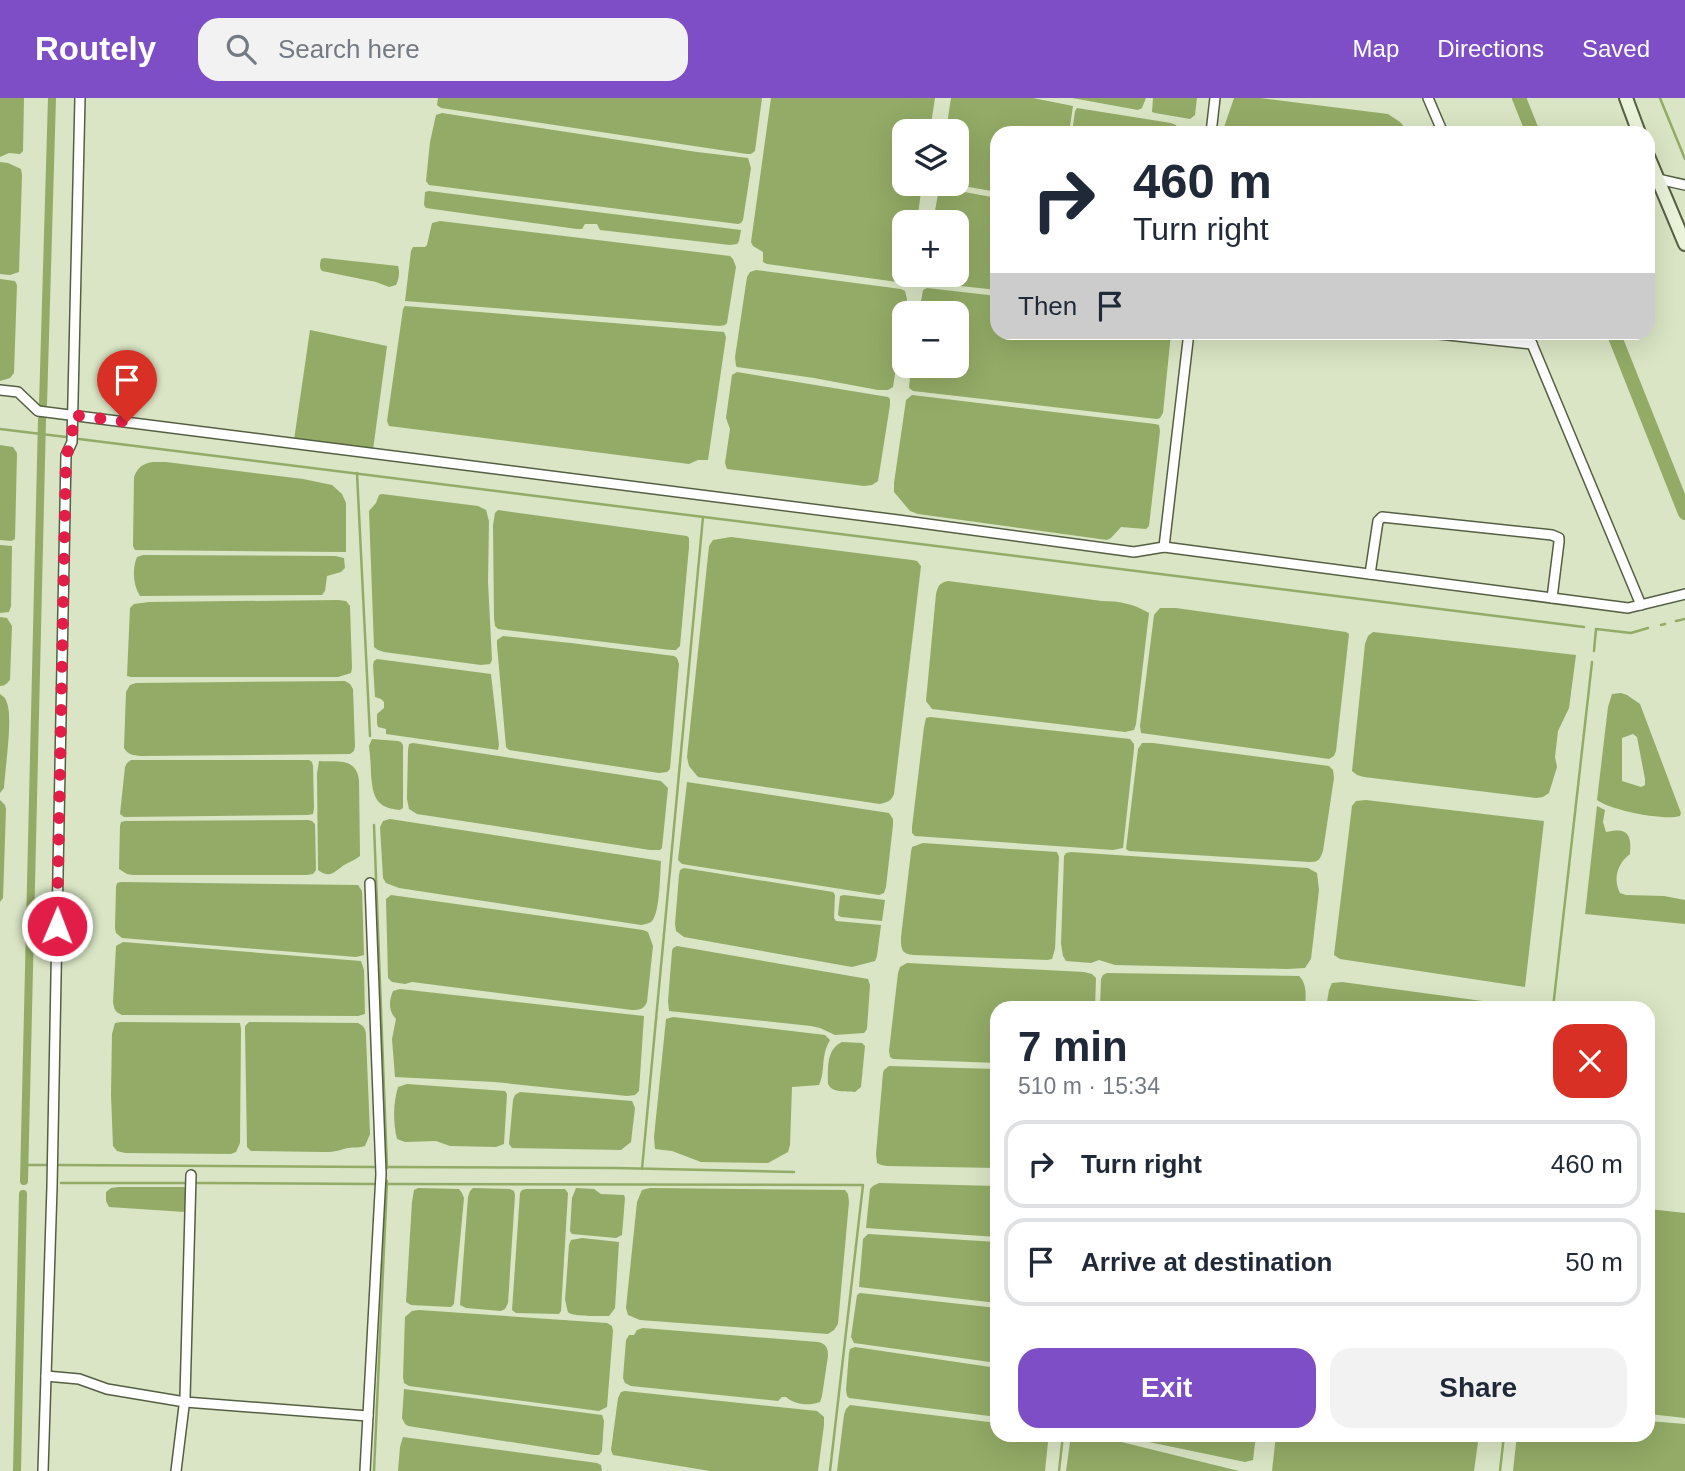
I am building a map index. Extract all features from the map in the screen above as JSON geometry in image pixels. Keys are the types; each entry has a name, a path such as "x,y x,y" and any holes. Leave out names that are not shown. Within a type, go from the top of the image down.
{"main road":[{"path":"1626,98 1636,126"},
{"path":"1655,172 1685,244"}],"street":[{"path":"43,1471 52,1187 66,455 72,442 80,98"},
{"path":"1212,126 1215,98"},
{"path":"1428,98 1440,126"},
{"path":"1658,179 1685,185"},
{"path":"1164,547 1188,340"},
{"path":"1510,340 1532,344"},
{"path":"1530,340 1642,605"},
{"path":"0,390 18,392 38,411 871,516 1134,552 1164,547 1628,608 1685,594"},
{"path":"1370,574 1378,521 1382,517 1552,535 1559,538 1552,598"},
{"path":"365,1471 381,1174 370,883"},
{"path":"176,1471 185,1402 191,1175"},
{"path":"46,1376 79,1379 107,1389 185,1402 368,1416"}],"shaded area":[{"path":"0,98 24,98 23,151 20,154 9,153 0,157"},
{"path":"438,98 762,98 755,151 747,154 441,108 437,105"},
{"path":"771,98 935,98 932,119 892,119 892,196 920,196 919,210 892,210 892,282 767,264 763,262 763,252 751,242"},
{"path":"951,98 1033,98 1073,106 1070,126 990,126 990,191 969,187 969,119 948,119"},
{"path":"1072,98 1146,98 1142,108 1138,110"},
{"path":"1153,98 1197,98 1195,115 1190,119 1152,112"},
{"path":"1234,98 1260,98 1388,114 1404,126 1224,126"},
{"path":"1077,108 1176,126 1073,126"},
{"path":"442,113 748,158 751,168 743,220 738,224 429,185 426,181 430,142 436,115"},
{"path":"0,162 21,169 22,175 19,272 10,275 0,274"},
{"path":"425,192 741,230 737,244 730,245 600,230 597,224 585,224 582,229 577,229 426,208"},
{"path":"969,193 990,197 990,289 969,287 969,210 935,210 938,196 969,196"},
{"path":"440,221 730,256 736,267 727,323 720,326 405,301 411,251 413,247 427,245 432,223"},
{"path":"324,258 398,266 398,280 396,285 389,287 322,271 320,262"},
{"path":"756,270 905,291 907,301 892,301 893,387 878,390 737,367 735,357 750,272"},
{"path":"0,279 15,281 17,285 14,373 10,378 0,381"},
{"path":"927,288 990,295 990,340 1170,340 1163,413 1157,419 913,391 909,388 910,378 969,378 969,301 921,301 923,290"},
{"path":"405,306 724,332 726,337 708,460 689,464 389,426 387,421"},
{"path":"310,330 387,346 373,450 294,440"},
{"path":"737,372 888,397 890,405 878,481 864,486 727,469 725,463 730,429 726,418 732,375"},
{"path":"912,395 1159,425 1149,526 1146,529 1121,527 1107,540 910,511 894,492 894,483 906,400"},
{"path":"0,445 13,447 17,453 15,539 11,541 0,540"},
{"path":"153,462 303,479 332,485 342,494 346,503 346,552 135,550 134,477 141,466"},
{"path":"382,494 478,506 486,510 489,521 490,664 384,652 374,647 369,511"},
{"path":"498,510 687,536 689,547 680,646 671,650 498,629 494,618 493,525"},
{"path":"731,537 912,560 921,566 894,794 889,801 880,804 698,777 689,766 687,757 709,546 713,540"},
{"path":"0,545 12,546 11,606 9,612 0,613"},
{"path":"335,556 344,558 345,568 327,576 322,595 140,596 134,572 137,557"},
{"path":"948,581 1121,602 1149,613 1134,730 1125,732 932,709 926,701 936,594 939,585"},
{"path":"346,601 350,606 351,673 338,677 127,676 130,608 134,604"},
{"path":"1160,608 1176,608 1349,634 1334,756 1329,759 1141,733 1154,615"},
{"path":"0,617 7,618 12,626 10,680 0,686"},
{"path":"1373,632 1576,655 1569,708 1558,731 1555,757 1557,767 1549,793 1536,798 1364,777 1352,771 1365,644"},
{"path":"503,636 677,658 679,664 670,769 659,773 509,750 506,747 497,645 497,640"},
{"path":"377,659 491,674 498,750 386,734 386,729 378,727 377,723 377,714 384,708 384,702 375,697 373,665"},
{"path":"345,681 353,689 355,746 350,754 141,756 133,755 124,748 126,692 130,685 136,683"},
{"path":"0,694 5,698 9,720 4,788 0,793"},
{"path":"1612,694 1627,695 1640,704 1680,816 1637,814 1597,800 1608,707","holes":["1633,734 1637,737 1645,779 1645,785 1641,787 1622,781 1622,738"]},
{"path":"926,718 1130,739 1134,749 1123,848 1113,850 915,836 912,827 924,727"},
{"path":"372,739 398,741 403,745 403,808 400,810 381,804 375,795 369,746"},
{"path":"1142,743 1329,766 1333,770 1334,778 1320,858 1310,862 1129,851 1126,849 1138,749"},
{"path":"409,744 661,781 668,788 662,848 650,850 417,814 409,809 407,799 408,750"},
{"path":"131,760 309,760 313,766 313,814 124,817 120,814 125,767"},
{"path":"319,761 350,764 359,780 360,856 329,874 318,870"},
{"path":"687,782 889,813 893,825 884,893 879,895 682,864 678,860"},
{"path":"0,800 6,809 3,898 0,902"},
{"path":"1356,801 1544,821 1525,987 1340,959 1334,955 1352,806"},
{"path":"1597,806 1605,810 1603,822 1606,832 1623,831 1629,837 1630,854 1622,862 1618,872 1620,893 1685,900 1685,924 1585,914"},
{"path":"390,819 661,861 655,916 651,922 641,925 399,888 386,883 383,878 380,827 383,821"},
{"path":"308,820 315,824 316,870 313,874 133,875 119,869 121,822"},
{"path":"923,843 1057,852 1059,857 1055,949 1052,959 914,955 904,952 901,937 911,852 912,847"},
{"path":"1071,852 1308,868 1317,873 1319,890 1311,959 1305,968 1287,969 1115,965 1099,960 1091,963 1066,961 1061,944 1064,856"},
{"path":"684,868 833,892 836,921 881,925 875,961 852,967 684,937 676,931 675,924 679,875"},
{"path":"117,883 358,885 362,891 364,955 356,957 122,938 115,928 116,887"},
{"path":"391,895 648,932 653,946 647,1002 641,1009 632,1010 412,982 392,982 388,978 386,899"},
{"path":"840,896 885,900 882,921 838,915"},
{"path":"123,942 361,961 364,970 365,1014 122,1015 115,1010 113,1002 116,946"},
{"path":"677,946 868,979 870,985 867,1029 864,1033 835,1035 811,1026 669,1011 672,951"},
{"path":"907,963 1084,972 1096,978 1095,1001 990,1001 990,1063 893,1059 889,1051 900,967"},
{"path":"1103,975 1299,976 1305,986 1306,1001 1100,1001"},
{"path":"1342,982 1482,1001 1327,1001 1332,983"},
{"path":"400,989 644,1016 639,1091 635,1095 627,1096 495,1082 395,1077 392,1039 396,1019 390,1009 390,1002 393,991"},
{"path":"673,1017 825,1035 830,1040 819,1085 792,1087 788,1152 768,1163 701,1162 672,1151 655,1149 666,1019"},
{"path":"249,1022 358,1023 363,1027 366,1034 370,1134 365,1146 325,1152 251,1151 247,1147 245,1026"},
{"path":"115,1023 240,1023 240,1143 236,1152 117,1151 113,1146 112,1034"},
{"path":"842,1042 862,1043 865,1046 861,1087 855,1092 836,1090 828,1084 831,1054"},
{"path":"889,1066 990,1069 990,1168 887,1166 877,1163 884,1070"},
{"path":"407,1084 505,1091 504,1144 496,1147 450,1146 436,1141 405,1142 397,1139 395,1100 398,1087"},
{"path":"520,1092 632,1101 635,1108 631,1142 621,1150 512,1148 509,1144 513,1100"},
{"path":"879,1183 990,1186 990,1237 866,1228 870,1189"},
{"path":"119,1187 186,1187 187,1207 185,1212 109,1207 106,1192"},
{"path":"473,1188 510,1189 515,1195 508,1303 501,1311 460,1305 468,1197"},
{"path":"576,1188 594,1189 601,1194 624,1195 622,1235 616,1238 572,1234 572,1198"},
{"path":"459,1189 464,1198 454,1304 451,1307 411,1305 406,1302 412,1202 414,1190"},
{"path":"526,1189 565,1189 568,1193 559,1314 516,1313 512,1310 520,1193"},
{"path":"642,1190 845,1190 849,1202 838,1324 834,1330 828,1334 640,1320 628,1315 626,1308 637,1202"},
{"path":"1655,1210 1685,1213 1685,1418 1655,1415"},
{"path":"868,1234 990,1242 990,1302 859,1287 863,1239"},
{"path":"582,1238 619,1242 615,1308 609,1316 571,1314 568,1311 565,1300 569,1245 571,1240"},
{"path":"860,1293 990,1307 990,1362 854,1343 851,1337 857,1295"},
{"path":"412,1311 607,1323 612,1326 613,1331 607,1407 599,1411 409,1386 404,1383 403,1377 405,1317"},
{"path":"643,1328 821,1343 826,1346 828,1356 820,1402 802,1404 786,1397 778,1401 631,1386 625,1383 623,1378 626,1340 629,1335 634,1335 637,1330"},
{"path":"855,1347 990,1367 990,1416 849,1398 846,1390 850,1349"},
{"path":"404,1389 602,1415 602,1451 599,1455 594,1455 408,1426 402,1418"},
{"path":"621,1392 817,1411 824,1417 818,1471 710,1471 613,1455 611,1450 618,1398"},
{"path":"850,1405 990,1422 990,1442 1048,1442 1045,1471 837,1471 846,1409"},
{"path":"1655,1422 1685,1424 1685,1471 1513,1471 1516,1442 1655,1442"},
{"path":"403,1437 597,1463 601,1465 602,1471 398,1471"},
{"path":"1070,1442 1121,1442 1239,1471 1066,1471"},
{"path":"1149,1442 1255,1442 1253,1460 1245,1462"},
{"path":"1275,1442 1478,1442 1474,1471 1272,1471"}],"waterway":[{"path":"43,405 52,98"},
{"path":"1519,98 1530,126"},
{"path":"1660,98 1685,159"},
{"path":"1616,340 1685,513"},
{"path":"24,1181 42,419"},
{"path":"0,429 66,437"},
{"path":"79,439 1584,627"},
{"path":"357,473 370,736"},
{"path":"642,1169 703,517"},
{"path":"1676,621 1685,619"},
{"path":"1661,625 1665,624"},
{"path":"1594,651 1596,629 1631,633 1648,628"},
{"path":"1554,1001 1592,662"},
{"path":"374,825 387,1168"},
{"path":"24,1165 46,1165"},
{"path":"59,1165 374,1167"},
{"path":"386,1167 794,1172"},
{"path":"374,1471 387,1181"},
{"path":"61,1183 185,1183"},
{"path":"197,1183 374,1184"},
{"path":"386,1184 863,1185 830,1471"},
{"path":"17,1471 23,1194"},
{"path":"1059,1471 1062,1442"},
{"path":"1500,1471 1503,1442"}],"route":[{"path":"57,926 66,455 72,442 73,415 127,422"}]}
